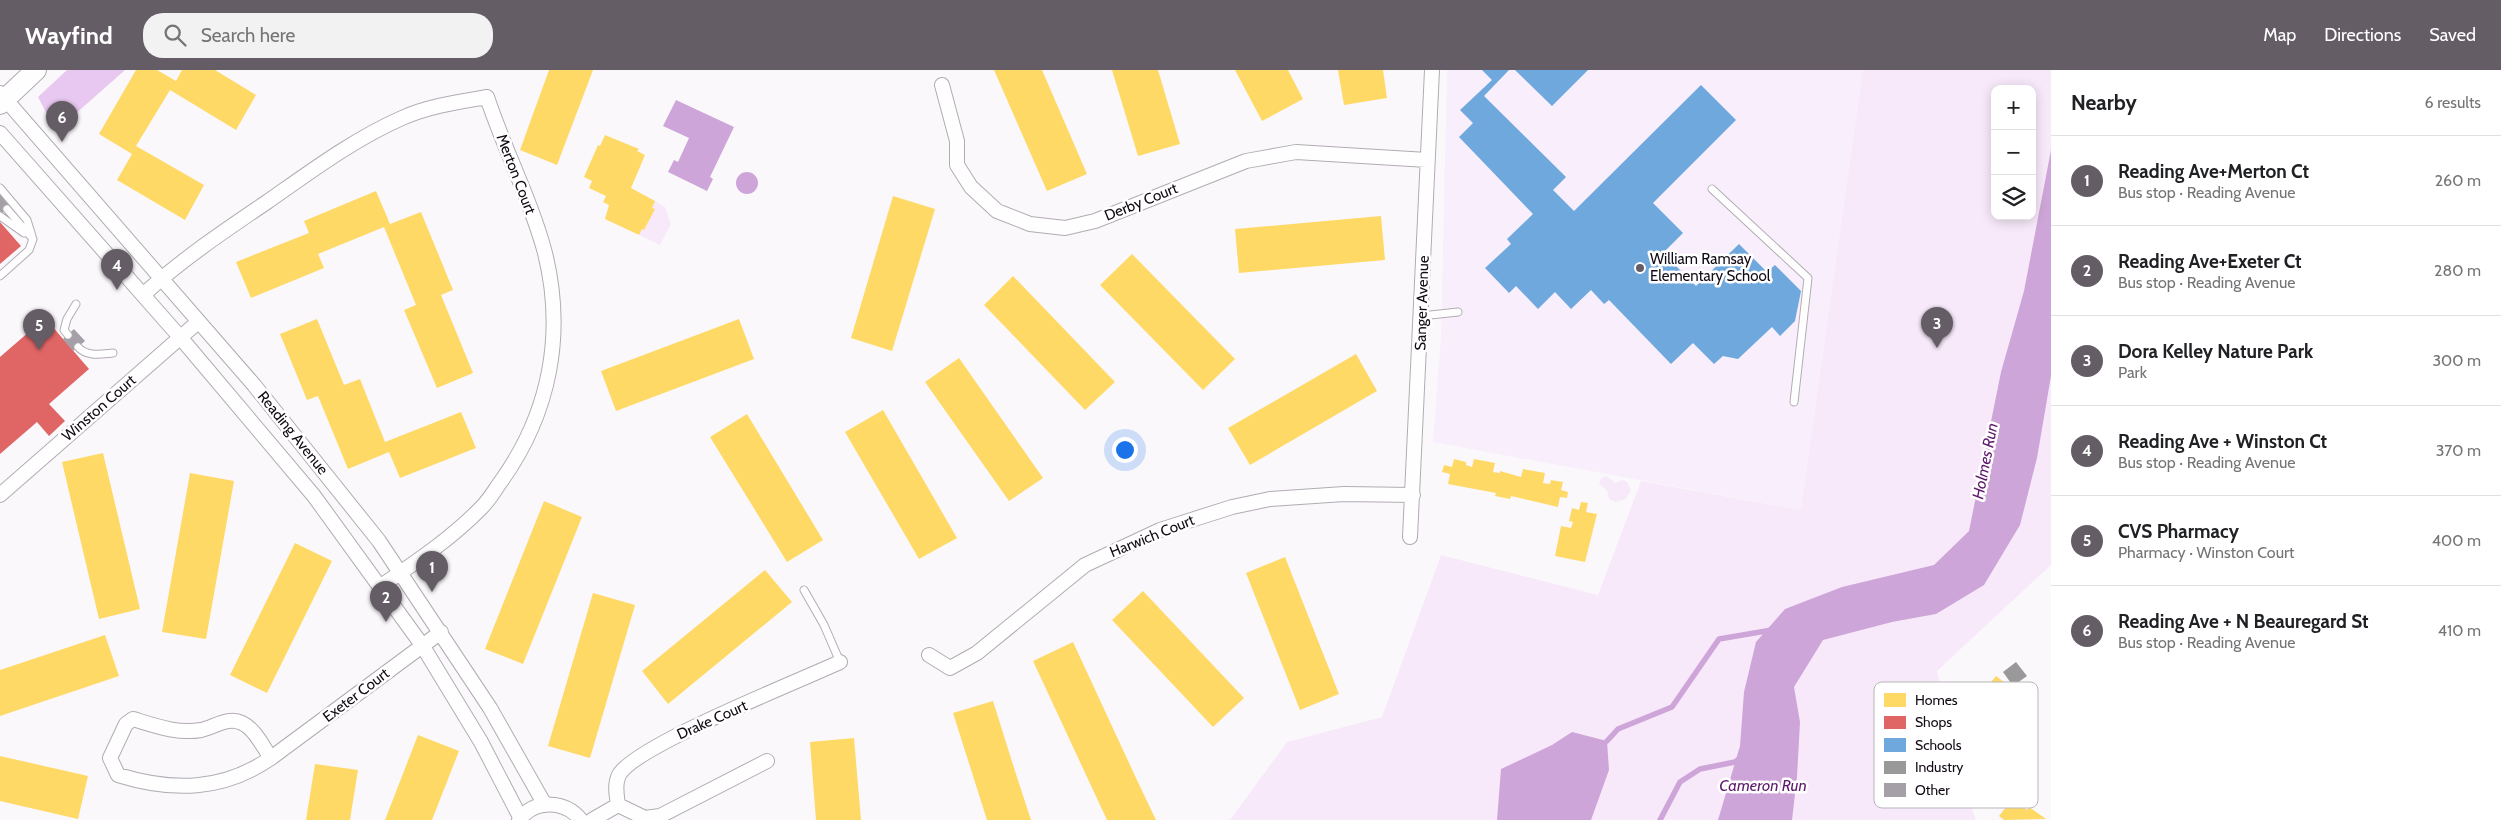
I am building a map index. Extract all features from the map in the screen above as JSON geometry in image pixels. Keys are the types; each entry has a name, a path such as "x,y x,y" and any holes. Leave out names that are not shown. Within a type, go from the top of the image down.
{"main road":[{"path":"2,99 36,70"}],"street":[{"name":"Sanger Avenue","path":"1410,537 1432,70"},
{"name":"Derby Court","path":"942,86 957,141 957,165 971,187 997,210 1030,224 1064,228 1095,220 1246,161 1296,152 1427,160"},
{"name":"Merton Court","path":"143,295 160,279 317,167 367,137 402,118 428,109 487,97 545,253 553,323 551,365 546,391 534,425 512,466 483,506 447,538 381,586"},
{"name":"Reading Avenue","path":"2,99 311,454 401,572 490,708 545,805"},
{"name":"Reading Avenue","path":"0,133 180,337 314,496 422,645 481,742 520,819"},
{"name":"Winston Court","path":"0,494 198,322"},
{"name":"Harwich Court","path":"929,655 950,668 977,653 1085,565 1117,548 1190,520 1232,507 1270,499 1344,494 1413,495"},
{"name":"Exeter Court","path":"271,758 252,732 242,723 230,720 200,730 174,730 133,720 126,724 110,758 118,775 158,785 208,786 237,778 271,758 441,632"},
{"name":"Drake Court","path":"618,806 616,790 619,775 629,764 679,733 840,662"},
{"path":"592,820 618,806 644,818 660,816 767,761"},
{"path":"520,819 530,810 545,805 566,808 581,820"}],"lane":[{"path":"0,188 27,220 33,239 29,250 0,276"},
{"path":"1712,189 1808,278 1794,402"},
{"path":"7,209 33,239"},
{"path":"0,216 33,239"},
{"path":"68,335 64,330 67,319 76,304"},
{"path":"1421,316 1458,312"},
{"path":"78,347 93,354 113,353"},
{"path":"804,590 822,621 840,662"}],"shaded area":[{"path":"67,70 125,70 56,131 38,97"},
{"name":"William Ramsay Elementary School","path":"1447,70 1864,70 1848,199 1801,510 1433,442 1441,337"},
{"path":"1863,70 2051,70 2051,565 1937,671 1940,682 1874,682 1874,808 1972,808 1976,820 1230,820 1287,742 1382,717 1441,555 1598,595 1641,481 1801,510"},
{"path":"655,201 665,207 671,224 660,245 639,235 642,229 644,230 654,210 652,208"},
{"path":"1607,476 1615,483 1622,480 1627,482 1631,490 1626,499 1616,502 1609,499 1607,491 1599,484 1601,478"}],"water":[{"path":"676,100 734,127 710,177 713,179 707,191 668,172 674,160 678,162 689,138 663,126"},
{"name":"Cameron Run","path":"2051,150 2051,376 2037,458 2020,525 1984,585 1936,614 1892,622 1823,640 1794,687 1800,722 1792,820 1718,820 1740,746 1744,692 1756,642 1785,609 1842,587 1934,565 1969,531 2001,372 2024,291"},
{"path":"747,172 755,175 758,183 755,191 747,194 739,191 736,183 739,175"},
{"path":"1572,732 1607,741 1609,770 1591,820 1497,820 1501,769 1552,745"}],"building: Homes":[{"path":"136,70 157,70 176,81 182,70 215,70 256,95 236,130 170,90 136,146 204,185 185,220 117,180 132,154 99,134"},
{"path":"549,70 593,70 557,165 520,150"},
{"path":"994,70 1042,70 1087,174 1047,191"},
{"path":"1112,70 1158,70 1180,144 1138,156"},
{"path":"1235,70 1288,70 1303,99 1262,121"},
{"path":"1338,70 1383,70 1387,98 1344,105"},
{"path":"605,135 639,149 637,151 645,155 631,188 655,201 652,208 655,209 644,230 642,229 639,235 605,219 609,205 603,202 606,196 589,188 592,181 584,177 598,145 600,146"},
{"path":"376,191 390,224 421,212 453,290 441,295 473,373 437,388 404,310 416,305 384,227 318,254 324,268 251,298 236,262 309,233 304,221"},
{"path":"893,196 935,209 892,351 851,338"},
{"path":"1381,216 1385,260 1239,273 1235,229"},
{"path":"1132,254 1235,359 1203,390 1100,285"},
{"path":"1013,276 1115,382 1085,410 984,305"},
{"path":"317,319 344,385 360,379 385,442 461,412 476,448 400,478 389,452 348,469 318,396 307,400 280,334"},
{"path":"739,319 754,359 616,411 601,371"},
{"path":"1356,354 1377,391 1250,465 1228,428"},
{"path":"959,358 1043,478 1009,501 925,382"},
{"path":"883,410 957,538 919,559 845,432"},
{"path":"747,414 823,540 787,562 710,437"},
{"path":"103,453 140,609 99,619 62,462"},
{"path":"1454,459 1466,462 1466,465 1472,467 1474,459 1495,463 1493,472 1500,473 1500,471 1521,477 1523,469 1545,473 1543,483 1550,484 1551,480 1563,482 1561,490 1568,492 1567,498 1560,497 1558,507 1511,496 1510,499 1495,496 1496,493 1448,484 1450,474 1442,472 1444,465 1452,467"},
{"path":"190,473 234,481 206,639 162,632"},
{"path":"544,501 582,517 523,664 485,649"},
{"path":"1581,502 1588,503 1586,512 1597,514 1585,562 1555,556 1561,526 1571,528 1573,522 1569,521 1572,508 1579,510"},
{"path":"295,543 332,561 267,693 230,675"},
{"path":"1285,557 1339,694 1300,710 1246,573"},
{"path":"765,570 792,602 668,704 642,671"},
{"path":"1143,591 1244,698 1213,727 1112,620"},
{"path":"593,593 635,605 590,758 548,746"},
{"path":"105,635 119,676 0,716 0,670"},
{"path":"1073,642 1156,820 1107,820 1033,661"},
{"path":"1996,676 2004,682 1991,682"},
{"path":"993,701 1031,820 987,820 953,713"},
{"path":"418,735 459,751 432,820 385,820"},
{"path":"854,738 861,820 816,820 810,742"},
{"path":"0,756 88,776 78,819 0,801"},
{"path":"315,764 358,770 350,820 306,820"},
{"path":"2005,808 2024,808 2027,810 2030,808 2046,819 2004,820 1999,816"}],"building: Shops":[{"path":"0,222 21,246 0,264"},
{"path":"45,318 89,369 49,404 65,421 49,436 37,422 0,454 0,357"}],"building: Schools":[{"path":"1482,70 1509,70 1484,96 1566,177 1553,190 1574,211 1701,85 1736,120 1653,203 1683,233 1663,253 1696,286 1739,244 1767,272 1775,265 1801,291 1795,321 1780,336 1772,327 1738,359 1723,356 1714,364 1693,343 1671,364 1609,300 1604,304 1591,290 1571,309 1555,292 1538,309 1516,286 1509,293 1485,268 1511,244 1507,239 1533,214 1459,137 1473,123 1460,110 1492,80"},
{"path":"1515,70 1588,70 1552,106"}],"building: Industry":[{"path":"2016,662 2027,676 2019,682 2010,682 2003,672"}],"building: Other":[{"path":"0,191 12,205 0,215"},
{"path":"74,329 85,341 73,351 63,339"}],"waterway":[{"path":"1607,741 1618,729 1672,707 1719,639 1772,630"},
{"path":"1660,820 1680,782 1700,769 1735,762 1739,759"}],"place":[{"name":"Reading Ave + N Beauregard St","path":"62,142"},
{"name":"William Ramsay Elementary School","path":"1640,268"},
{"name":"Reading Ave + Winston Ct","path":"117,290"},
{"name":"Dora Kelley Nature Park","path":"1937,348"},
{"name":"CVS Pharmacy","path":"39,350"},
{"name":"Reading Ave+Merton Ct","path":"432,592"},
{"name":"Reading Ave+Exeter Ct","path":"386,622"}],"water label":[{"name":"Holmes Run","path":"1985,461"}]}
